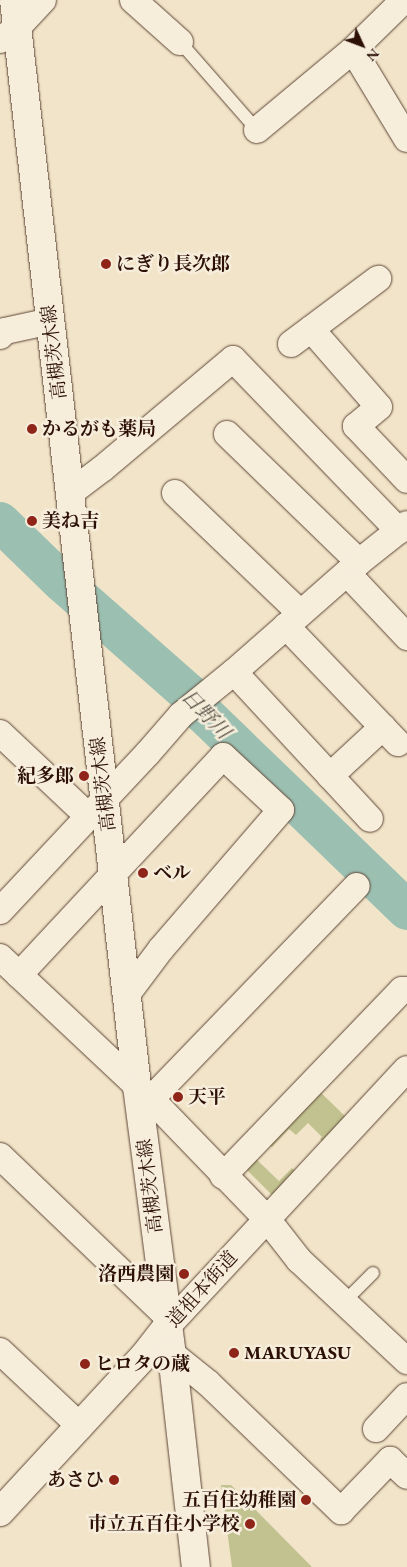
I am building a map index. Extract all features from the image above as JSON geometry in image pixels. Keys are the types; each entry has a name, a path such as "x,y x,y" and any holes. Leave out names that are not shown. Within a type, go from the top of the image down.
{"main road":[{"name":"高槻茨木線","path":"14,0 6,29 50,321 80,580 97,807 114,872 128,993 144,1093 166,1321 172,1354 196,1567"},
{"name":"道祖本街道","path":"0,1512 80,1426 166,1321"}],"street":[{"path":"6,29 43,0"},
{"path":"133,0 180,42"},
{"path":"257,130 353,50 404,0"},
{"path":"353,50 407,139"},
{"path":"291,344 378,279"},
{"path":"0,336 5,331 50,321"},
{"path":"312,329 379,407 356,426 407,480"},
{"path":"0,912 195,704 353,568 404,529 233,359 102,469 70,492"},
{"path":"227,434 353,568 407,637"},
{"path":"174,493 293,619 390,735 330,776"},
{"path":"234,672 370,819"},
{"path":"0,733 97,807"},
{"path":"19,975 223,756 281,810 161,949 128,993"},
{"path":"144,1093 358,886"},
{"path":"0,957 144,1093 267,1219 300,1260 405,1357"},
{"path":"223,1176 402,990 407,990"},
{"name":"道祖本街道","path":"166,1321 267,1219 407,1069"},
{"path":"0,1156 166,1321"},
{"path":"0,1352 80,1426"},
{"path":"172,1354 208,1383 341,1510 390,1460 407,1476"},
{"path":"376,1429 407,1396"}],"lane":[{"path":"180,42 257,130"},
{"path":"344,1302 373,1273"}],"green space":[{"path":"317,1089 348,1119 324,1144 320,1139 322,1137 308,1123 296,1135 289,1129 272,1147 269,1145 256,1159 279,1181 292,1168 299,1175 279,1195 272,1195 243,1166"},
{"name":"市立五百住小学校","path":"221,1485 231,1485 312,1567 232,1567"}],"waterway":[{"name":"日野川","path":"0,522 62,582 188,693 202,712 407,910"}],"place":[{"name":"にぎり長次郎","path":"106,264"},
{"name":"かるがも薬局","path":"32,429"},
{"name":"美ね吉","path":"32,521"},
{"name":"紀多郎","path":"84,776"},
{"name":"ベル","path":"143,873"},
{"name":"天平","path":"178,1097"},
{"name":"洛西農園","path":"184,1274"},
{"name":"MARUYASU","path":"234,1353"},
{"name":"ヒロタの蔵","path":"85,1364"},
{"name":"あさひ","path":"114,1480"},
{"name":"五百住幼稚園","path":"306,1500"},
{"name":"市立五百住小学校","path":"250,1524"}]}
